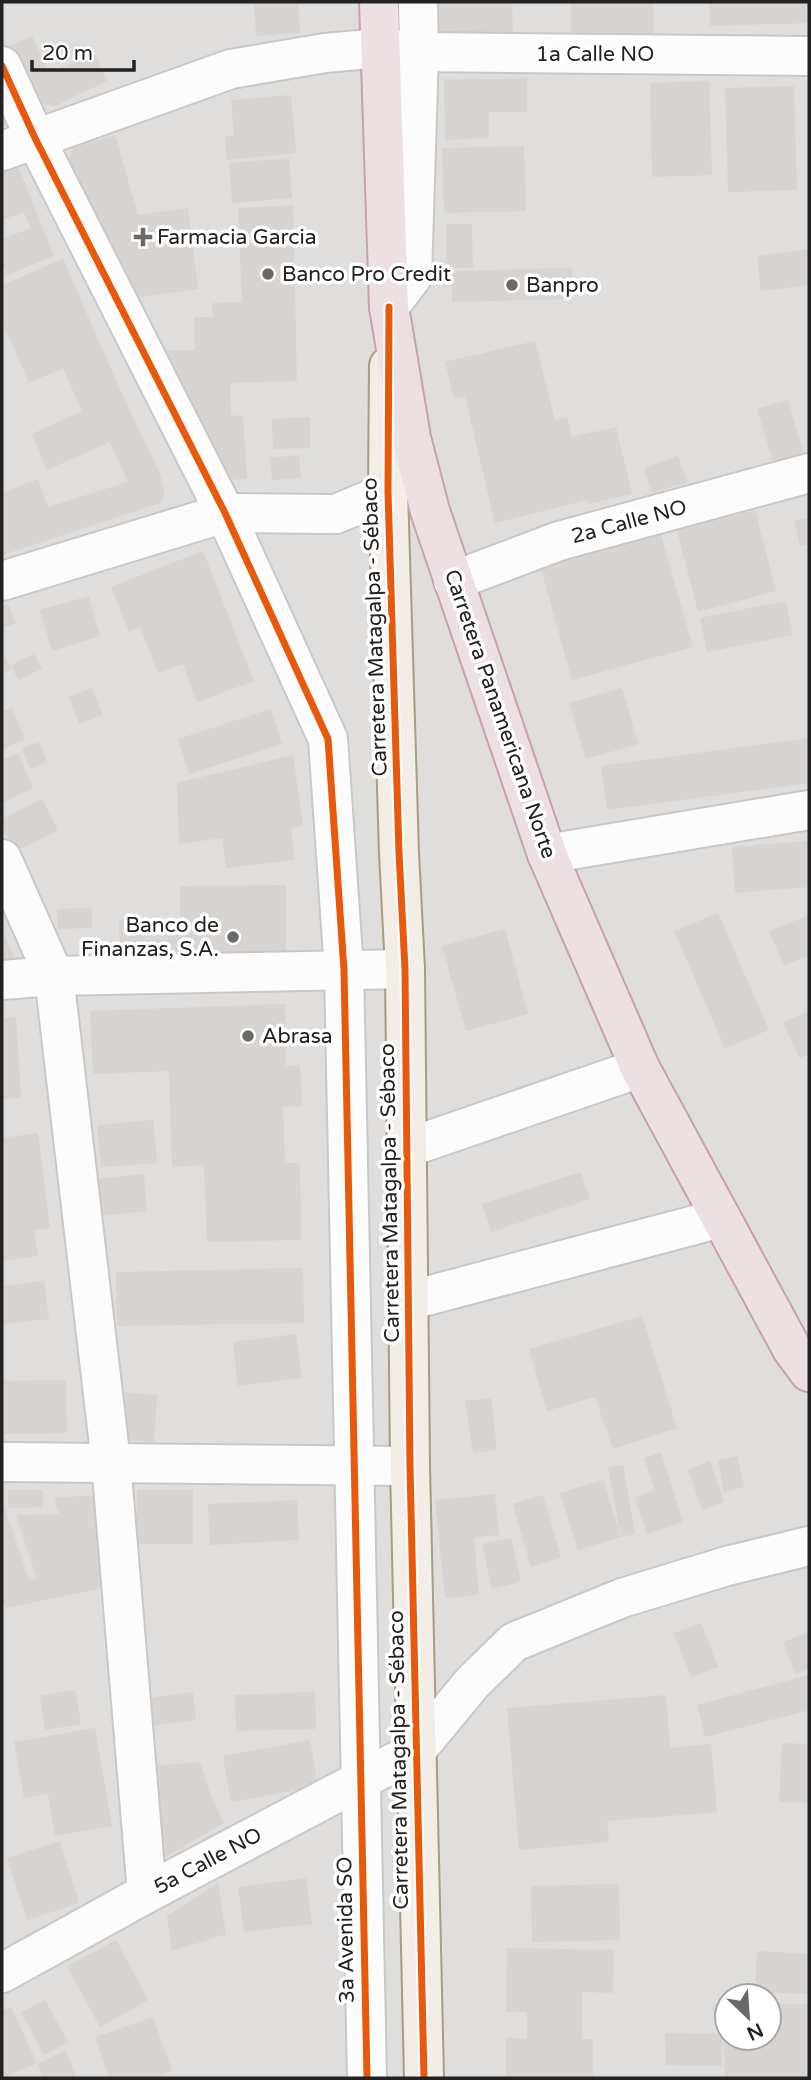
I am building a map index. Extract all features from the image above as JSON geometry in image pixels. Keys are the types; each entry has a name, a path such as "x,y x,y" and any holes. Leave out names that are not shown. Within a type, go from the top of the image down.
{"highway":[{"name":"Carretera Panamericana Norte","path":"379,2 389,307 411,438 430,511 548,854 640,1068 792,1349 809,1372"}],"main road":[{"name":"Carretera Matagalpa - Sébaco","path":"389,307 388,492 405,969 410,1466 424,2078"}],"street":[{"path":"389,307 412,277 418,2"},
{"name":"1a Calle NO","path":"18,145 231,69 325,53 380,48 419,52 809,57"},
{"name":"3a Avenida SO","path":"2,66 18,145 225,513 328,739 344,970 367,2078"},
{"name":"2a Calle NO","path":"453,581 559,541 809,473"},
{"path":"2,581 225,513 337,514 388,492"},
{"path":"548,854 809,810"},
{"path":"2,859 54,976 111,1462 147,1893"},
{"path":"2,980 54,976 405,969"},
{"path":"407,1149 640,1068"},
{"path":"408,1301 721,1218"},
{"path":"2,1462 410,1466"},
{"path":"416,1751 472,1683 513,1642 622,1598 727,1566 809,1546"},
{"name":"5a Calle NO","path":"2,1973 416,1751"}],"shaded area":[{"path":"2,2 809,2 809,2078 2,2078"}],"building":[{"path":"254,2 298,2 300,33 256,36"},
{"path":"435,2 512,2 513,33 436,35"},
{"path":"571,2 653,2 654,35 571,38"},
{"path":"709,2 809,2 809,23 710,26"},
{"path":"32,36 49,73 94,52 107,81 55,106 36,103 10,46"},
{"path":"527,78 527,112 489,112 489,138 445,140 444,80"},
{"path":"709,81 712,175 652,177 650,83"},
{"path":"794,86 797,190 728,192 725,88"},
{"path":"291,95 296,153 227,160 225,137 234,136 231,100"},
{"path":"115,135 138,215 188,208 198,289 131,298 66,164 74,147"},
{"path":"524,146 526,211 444,213 442,148"},
{"path":"289,158 292,198 232,203 229,163"},
{"path":"18,166 54,256 7,275 2,263 2,239 31,228 24,212 2,220 2,173"},
{"path":"293,205 297,381 230,383 231,416 243,415 247,479 220,480 153,351 195,350 194,317 213,317 212,303 242,302 238,208"},
{"path":"446,224 472,224 473,268 446,268"},
{"path":"809,249 809,285 761,291 757,256"},
{"path":"63,259 159,472 165,492 160,503 2,555 2,493 38,479 48,507 128,482 110,442 47,470 32,434 82,411 63,368 29,383 2,321 2,285"},
{"name":"Banpro","path":"572,268 573,299 452,302 452,271"},
{"path":"535,341 555,420 567,417 572,437 616,427 632,494 588,504 587,500 495,523 465,397 454,399 445,362"},
{"path":"788,400 804,455 774,464 757,409"},
{"path":"310,417 310,448 273,449 272,419"},
{"path":"299,455 301,478 272,480 270,458"},
{"path":"678,456 687,482 652,493 644,468"},
{"path":"755,510 776,591 698,612 677,530"},
{"path":"809,518 809,544 800,546 794,521"},
{"path":"660,531 693,647 572,680 540,565"},
{"path":"203,551 254,681 197,702 183,664 158,673 140,627 129,632 111,587"},
{"path":"89,596 100,636 52,651 40,610"},
{"path":"786,601 793,635 707,652 700,618"},
{"path":"8,604 16,623 2,628 2,606"},
{"path":"2,649 12,670 2,674"},
{"path":"34,654 42,669 18,680 11,665"},
{"path":"92,688 103,715 79,724 69,697"},
{"path":"622,688 638,744 586,759 569,703"},
{"path":"12,708 25,739 2,749 2,711"},
{"path":"271,709 282,744 189,774 178,739"},
{"path":"809,738 809,783 607,810 601,766"},
{"path":"39,742 47,762 30,769 22,748"},
{"path":"18,753 33,788 2,803 2,760"},
{"path":"293,755 303,826 291,828 295,860 226,868 222,838 179,844 177,783"},
{"path":"42,799 58,830 14,852 2,827 2,819"},
{"path":"809,841 809,887 735,893 732,847"},
{"name":"Banco de Finanzas, S.A.","path":"286,885 286,954 119,956 119,920 180,920 180,886"},
{"path":"92,908 92,928 58,929 57,909"},
{"path":"718,913 769,1030 725,1048 674,931"},
{"path":"809,915 809,955 784,966 769,931"},
{"path":"2,929 16,964 2,966"},
{"path":"505,929 528,1014 466,1031 442,946"},
{"path":"285,1004 286,1066 300,1065 302,1106 283,1107 285,1163 300,1163 301,1240 207,1242 204,1165 172,1167 169,1071 93,1074 90,1011"},
{"path":"809,1011 809,1054 800,1058 783,1023"},
{"path":"16,1017 21,1098 2,1099 2,1018"},
{"path":"153,1120 157,1163 101,1167 97,1125"},
{"path":"38,1133 50,1228 34,1230 38,1256 2,1261 2,1138"},
{"path":"581,1172 590,1199 491,1232 482,1204"},
{"path":"144,1174 147,1211 101,1216 97,1179"},
{"path":"303,1268 304,1323 117,1326 116,1272"},
{"path":"44,1281 49,1319 2,1324 2,1286"},
{"path":"642,1316 677,1428 613,1449 595,1397 547,1411 529,1349"},
{"path":"296,1334 302,1378 238,1386 233,1342"},
{"path":"66,1380 67,1433 2,1434 2,1381"},
{"path":"118,1392 157,1395 154,1442 116,1440"},
{"path":"491,1398 497,1450 473,1453 465,1401"},
{"path":"661,1452 683,1522 647,1534 635,1497 655,1490 644,1458"},
{"path":"737,1456 744,1487 724,1492 718,1460"},
{"path":"710,1461 724,1502 702,1510 688,1469"},
{"path":"623,1465 635,1534 621,1537 608,1467"},
{"path":"603,1480 621,1537 578,1550 560,1493"},
{"path":"8,1490 43,1490 43,1507 8,1508"},
{"path":"137,1490 193,1490 193,1544 137,1544"},
{"path":"495,1494 499,1535 474,1537 479,1595 445,1598 435,1500"},
{"path":"543,1495 561,1558 531,1567 513,1504"},
{"path":"95,1496 103,1588 6,1608 2,1597 2,1499 29,1580 37,1579 16,1515 59,1514 54,1497"},
{"path":"297,1500 299,1540 210,1545 208,1504"},
{"path":"511,1538 521,1582 492,1589 482,1544"},
{"path":"701,1623 718,1667 691,1677 674,1633"},
{"path":"809,1632 809,1668 795,1674 783,1642"},
{"path":"809,1675 809,1710 705,1737 697,1705"},
{"path":"75,1690 81,1724 45,1730 40,1696"},
{"path":"193,1692 196,1720 151,1726 147,1698"},
{"path":"315,1692 316,1729 236,1731 235,1695"},
{"path":"666,1695 670,1748 711,1744 717,1812 607,1821 609,1842 519,1850 507,1708"},
{"path":"95,1728 112,1826 55,1836 48,1794 24,1798 14,1742"},
{"path":"310,1740 318,1786 231,1802 223,1756"},
{"path":"782,1743 809,1744 809,1803 779,1802"},
{"path":"200,1762 210,1794 224,1823 162,1859 151,1766"},
{"path":"60,1841 79,1903 27,1920 7,1858"},
{"path":"306,1878 312,1924 244,1932 238,1887"},
{"path":"218,1883 226,1934 172,1951 167,1916"},
{"path":"619,1884 620,1940 532,1942 531,1886"},
{"path":"116,1940 148,2000 100,2027 67,1966"},
{"path":"507,1948 614,1950 613,1993 582,1992 582,2039 593,2039 593,2078 506,2078 506,2038 527,2039 527,2012 506,2012"},
{"path":"757,1951 809,1954 809,1994 783,1993 783,1982 755,1982"},
{"path":"45,2000 68,2042 44,2055 21,2012"},
{"path":"783,2004 809,2004 809,2078 725,2078 724,2052 783,2052"},
{"path":"11,2007 37,2063 2,2078 2,2011"},
{"path":"153,2017 172,2071 151,2078 109,2078 95,2037"},
{"path":"665,2033 713,2034 713,2052 722,2052 722,2066 666,2065"},
{"path":"66,2050 76,2078 42,2078 38,2064"}],"cycle path":[{"path":"2,66 35,138 225,513 328,739 344,970 367,2078"},
{"path":"389,307 388,492 405,969 410,1466 424,2078"}],"place":[{"name":"Farmacia Garcia","path":"143,237"},
{"name":"Banco Pro Credit","path":"268,274"},
{"name":"Banpro","path":"512,285"},
{"name":"Banco de Finanzas, S.A.","path":"233,937"},
{"name":"Abrasa","path":"248,1036"}]}
